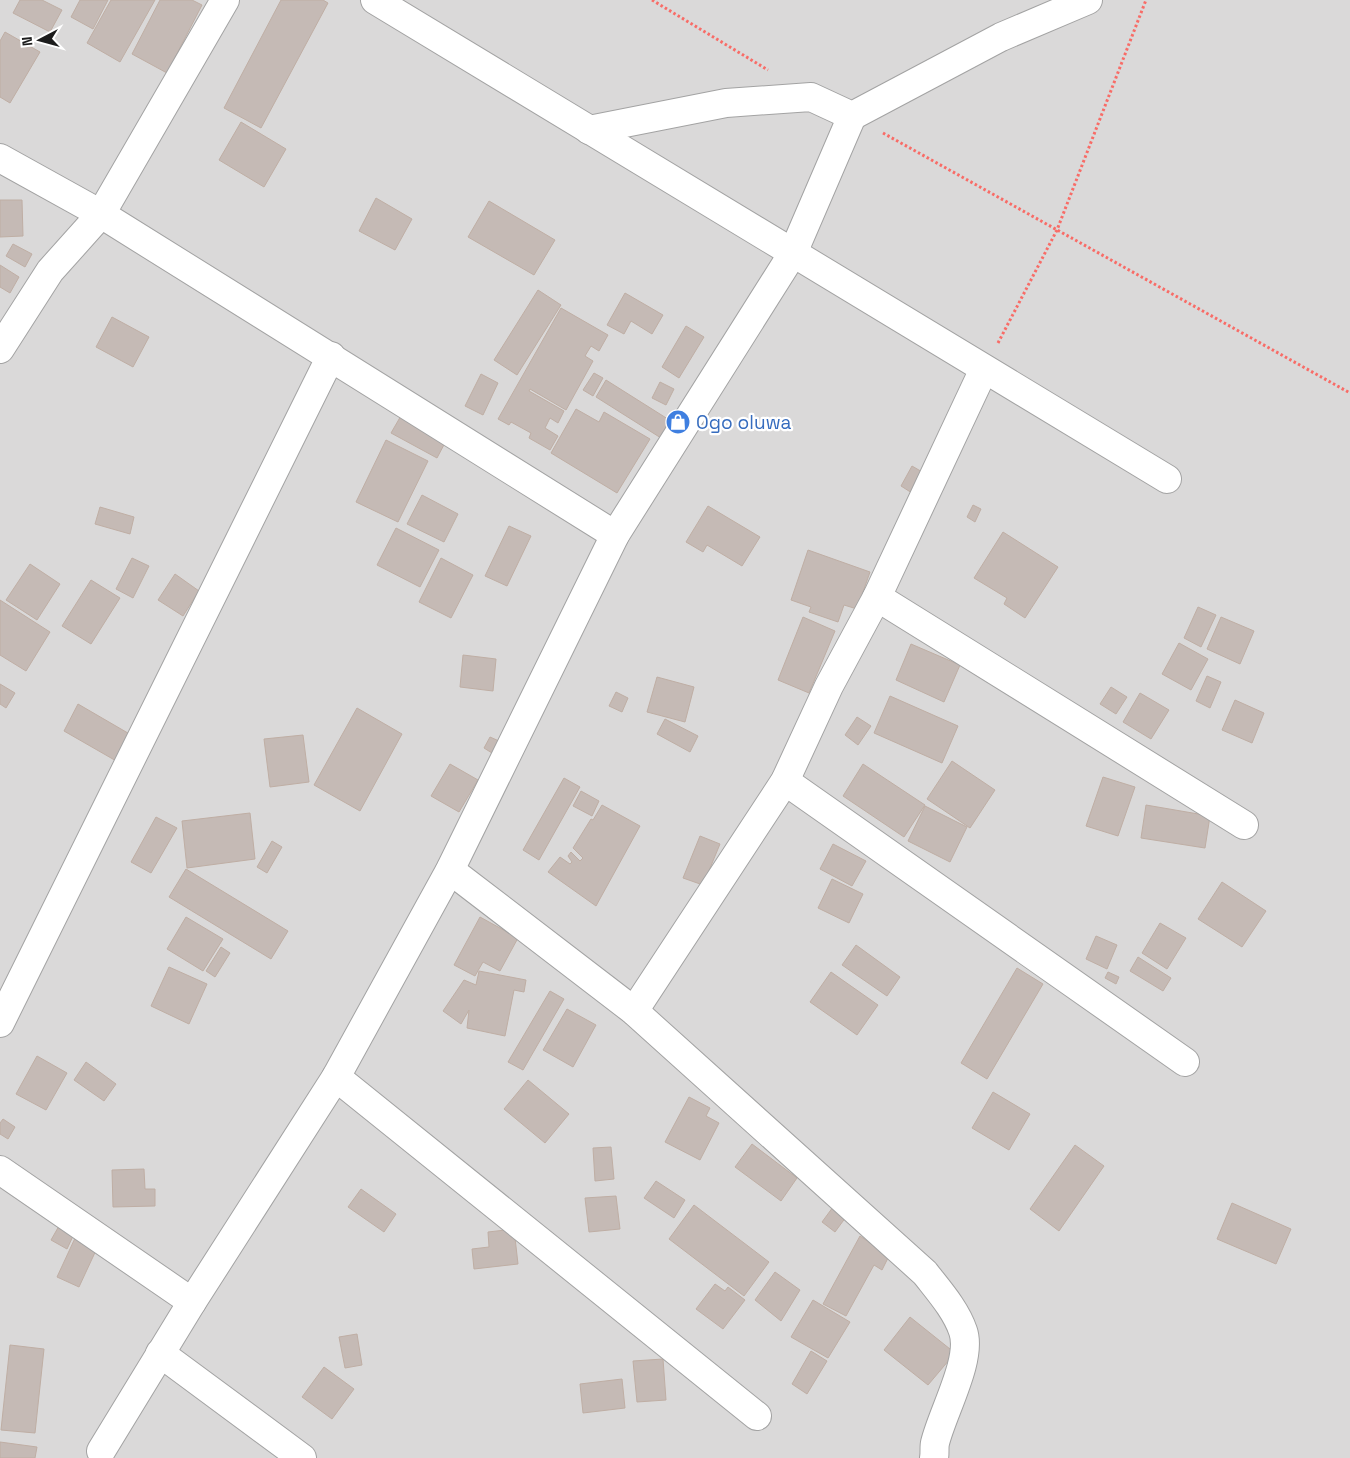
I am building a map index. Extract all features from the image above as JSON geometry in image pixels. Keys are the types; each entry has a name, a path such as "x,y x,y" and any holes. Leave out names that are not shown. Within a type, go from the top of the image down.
{"street":[{"path":"0,349 50,272 101,214 225,0"},
{"path":"375,0 1167,479"},
{"path":"101,1451 192,1302 336,1077 450,870 615,534 793,254 852,116 1000,37 1088,0"},
{"path":"589,130 726,103 811,97 852,116"},
{"path":"0,158 101,214 615,534"},
{"path":"0,1023 330,356"},
{"path":"634,1011 785,780 829,686 877,597 984,369"},
{"path":"877,597 1244,824"},
{"path":"785,780 1185,1062"},
{"path":"450,870 634,1011 925,1273 950,1306 963,1330 965,1339 964,1352 935,1443 934,1458"},
{"path":"336,1077 757,1416"},
{"path":"0,1170 192,1302"},
{"path":"160,1353 302,1458"}],"path":[{"path":"652,0 769,71"},
{"path":"984,369 1057,230 1146,0"},
{"path":"852,116 1350,393"}],"shaded area":[{"path":"0,0 1350,0 1350,1458 0,1458"}],"building":[{"path":"20,0 42,0 62,10 50,32 13,13"},
{"path":"80,0 108,0 93,29 71,17"},
{"path":"111,0 155,0 120,62 87,43"},
{"path":"160,0 192,0 202,5 167,73 132,54"},
{"path":"281,0 323,0 328,3 261,128 224,108"},
{"path":"5,32 40,52 10,103 0,97 0,41"},
{"path":"241,122 286,149 264,187 219,160"},
{"path":"376,198 412,219 395,250 359,231"},
{"path":"0,200 22,200 23,236 0,237"},
{"path":"489,201 555,240 534,275 468,237"},
{"path":"13,244 32,254 25,267 6,256"},
{"path":"0,265 19,277 10,293 0,287"},
{"path":"538,290 561,305 517,375 494,360"},
{"path":"625,293 663,315 652,334 631,321 624,334 607,325"},
{"path":"561,308 608,335 599,351 591,346 585,356 593,361 566,410 530,389 529,391 564,411 558,423 550,418 545,428 558,436 550,450 529,438 531,433 511,422 509,425 498,419"},
{"path":"112,317 149,337 133,367 96,347"},
{"path":"686,326 704,337 679,378 662,367"},
{"path":"594,373 603,378 593,396 583,390"},
{"path":"481,374 498,383 483,415 465,406"},
{"path":"606,380 671,421 661,438 596,397"},
{"path":"660,382 674,389 666,405 652,398"},
{"path":"576,409 599,422 604,412 650,439 617,493 551,453"},
{"path":"402,414 447,439 437,458 391,433"},
{"path":"386,440 428,461 398,522 356,502"},
{"path":"912,466 924,473 912,493 901,486"},
{"path":"422,495 458,514 444,542 407,524"},
{"path":"973,505 981,509 975,522 967,517"},
{"path":"708,506 760,537 742,566 707,545 703,552 686,542"},
{"path":"100,507 134,517 130,534 95,524"},
{"path":"509,526 531,536 507,586 485,576"},
{"path":"396,528 439,550 420,587 377,565"},
{"path":"1003,532 1058,567 1025,618 1004,604 1007,598 974,578"},
{"path":"808,550 870,572 857,609 844,605 838,622 809,612 811,607 791,600"},
{"path":"132,558 149,566 133,598 116,589"},
{"path":"441,558 473,575 451,618 419,602"},
{"path":"30,564 60,584 37,620 6,600"},
{"path":"175,574 199,591 183,616 158,600"},
{"path":"91,580 120,598 91,644 62,626"},
{"path":"0,600 50,632 26,671 0,655"},
{"path":"1198,607 1216,615 1201,647 1184,638"},
{"path":"803,617 835,631 809,693 778,680"},
{"path":"1221,617 1254,631 1240,664 1207,649"},
{"path":"1179,643 1208,659 1191,690 1162,674"},
{"path":"911,644 960,665 944,702 896,680"},
{"path":"463,655 496,659 493,691 460,687"},
{"path":"1207,676 1221,682 1210,708 1196,701"},
{"path":"657,677 694,687 685,722 647,712"},
{"path":"0,684 15,693 6,708 0,704"},
{"path":"1111,687 1127,697 1116,714 1100,704"},
{"path":"616,692 628,698 622,712 609,706"},
{"path":"1140,693 1169,710 1151,739 1123,722"},
{"path":"890,696 958,726 942,763 874,733"},
{"path":"1235,700 1264,713 1252,743 1222,730"},
{"path":"78,704 133,736 118,762 64,731"},
{"path":"357,708 402,734 360,811 314,785"},
{"path":"857,717 871,726 858,745 845,735"},
{"path":"665,719 698,736 690,752 657,734"},
{"path":"303,735 309,782 270,787 264,739"},
{"path":"490,737 499,741 492,753 484,748"},
{"path":"952,761 995,790 970,828 927,799"},
{"path":"450,764 478,780 459,812 431,796"},
{"path":"863,764 925,805 904,837 843,796"},
{"path":"1103,777 1135,787 1118,836 1086,826"},
{"path":"564,778 580,787 539,860 523,850"},
{"path":"581,791 599,801 592,816 573,806"},
{"path":"602,805 640,826 596,906 548,872 560,857 570,864 572,862 568,856 571,852 580,861 583,858 573,848"},
{"path":"1146,805 1210,816 1205,848 1141,838"},
{"path":"925,806 967,827 950,862 908,841"},
{"path":"250,813 255,859 187,868 182,821"},
{"path":"156,817 177,828 151,873 131,862"},
{"path":"700,836 720,844 703,885 683,878"},
{"path":"272,841 282,847 267,873 257,867"},
{"path":"833,844 866,861 852,886 820,869"},
{"path":"186,869 288,931 271,959 169,897"},
{"path":"832,879 863,894 849,923 818,908"},
{"path":"1222,882 1266,911 1242,947 1198,919"},
{"path":"186,917 223,939 203,971 167,949"},
{"path":"480,917 518,938 500,971 483,962 475,976 454,965"},
{"path":"1160,923 1186,938 1167,969 1142,953"},
{"path":"1096,936 1117,945 1107,969 1086,959"},
{"path":"856,945 900,977 887,996 842,965"},
{"path":"221,947 230,953 215,977 206,971"},
{"path":"1138,957 1171,978 1163,991 1130,971"},
{"path":"169,967 207,984 189,1024 151,1006"},
{"path":"1017,968 1043,984 987,1079 961,1063"},
{"path":"479,971 526,980 524,992 514,990 505,1036 467,1028 469,1010 461,1024 443,1011 464,980 476,985"},
{"path":"831,972 878,1005 857,1035 810,1002"},
{"path":"1108,972 1119,977 1116,984 1105,978"},
{"path":"550,991 564,999 523,1070 508,1062"},
{"path":"567,1009 596,1025 573,1067 543,1050"},
{"path":"37,1056 67,1073 46,1110 16,1094"},
{"path":"86,1062 116,1084 104,1101 74,1080"},
{"path":"528,1080 569,1114 545,1143 504,1109"},
{"path":"993,1092 1030,1114 1009,1150 972,1128"},
{"path":"689,1097 710,1108 706,1116 719,1123 700,1160 665,1142"},
{"path":"3,1119 15,1127 8,1139 0,1134 0,1123"},
{"path":"752,1144 797,1178 781,1201 735,1167"},
{"path":"1075,1145 1104,1166 1059,1231 1030,1209"},
{"path":"611,1147 614,1179 595,1181 593,1148"},
{"path":"144,1169 145,1189 155,1189 155,1206 113,1207 112,1170"},
{"path":"656,1181 685,1200 674,1218 644,1198"},
{"path":"361,1189 396,1214 384,1232 348,1207"},
{"path":"616,1196 620,1229 589,1232 585,1198"},
{"path":"1232,1203 1291,1229 1276,1264 1217,1239"},
{"path":"694,1205 769,1262 744,1296 669,1239"},
{"path":"833,1207 846,1217 835,1232 822,1222"},
{"path":"59,1226 74,1234 67,1249 51,1240"},
{"path":"514,1229 518,1264 474,1269 472,1249 489,1247 488,1232"},
{"path":"76,1236 98,1246 79,1287 57,1277"},
{"path":"860,1236 889,1256 882,1270 874,1265 846,1316 823,1304"},
{"path":"775,1272 800,1290 781,1321 755,1300"},
{"path":"715,1284 725,1291 728,1287 745,1300 723,1329 696,1309"},
{"path":"813,1300 850,1322 828,1358 791,1337"},
{"path":"910,1317 955,1353 928,1385 884,1350"},
{"path":"357,1334 362,1365 345,1368 339,1337"},
{"path":"10,1345 44,1349 35,1433 1,1430"},
{"path":"811,1351 827,1361 807,1394 792,1384"},
{"path":"663,1359 666,1400 637,1402 633,1361"},
{"path":"324,1367 354,1389 332,1419 302,1397"},
{"path":"622,1379 625,1408 583,1413 580,1384"},
{"path":"0,1442 37,1447 35,1458 0,1458"}],"place":[{"name":"Ogo oluwa","path":"678,422"}]}
